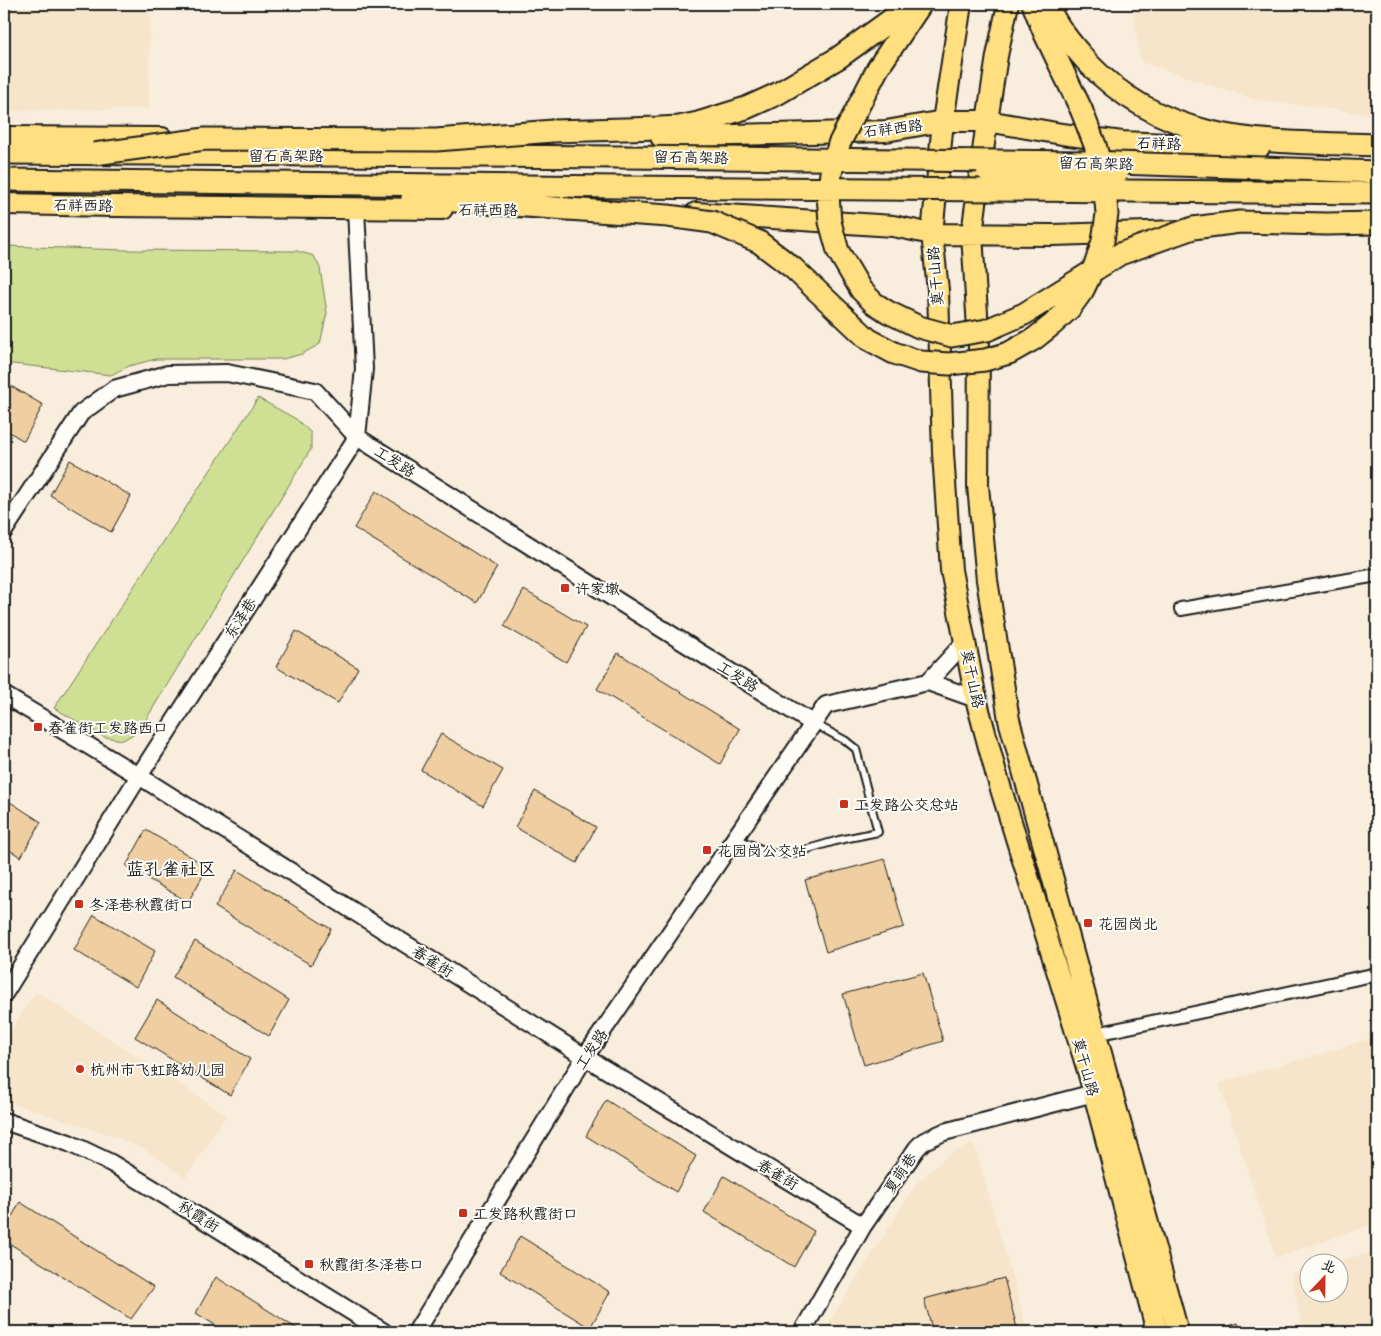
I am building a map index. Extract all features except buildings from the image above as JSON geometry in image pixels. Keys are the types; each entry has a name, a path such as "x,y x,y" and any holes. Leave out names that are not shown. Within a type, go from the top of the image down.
{"highway":[{"path":"94,154 205,139 436,140 553,131 679,127 746,108 777,94 838,58 899,14 909,4"},
{"path":"921,4 878,68 839,144 831,172 828,195 830,222 838,250 861,290 881,308 919,327 952,336 987,330 1024,314 1120,254 1192,228 1240,222 1377,223"},
{"path":"272,183 417,198 668,216 712,222 759,242 793,268 868,339 877,344 921,362 950,364 985,360 1009,353 1034,339 1070,308 1083,290 1096,263 1103,241 1107,214 1104,180 1095,145 1081,109 1044,32 1033,4"},
{"path":"1047,4 1078,53 1098,74 1137,103 1177,123 1200,130 1256,140 1377,145"},
{"name":"留石高架路","path":"4,153 1088,162 1377,172"},
{"name":"留石高架路","path":"4,180 1377,193"}],"main road":[{"name":"莫干山路","path":"961,4 943,121 932,234 938,290 943,453 951,570 976,699 996,774 1094,1094 1157,1332"},
{"name":"莫干山路","path":"1008,4 997,56 972,234 979,345 978,486 987,580 1009,720 1178,1332"},
{"name":"石祥路","path":"943,121 987,120 1062,134 1122,142 1377,153"},
{"name":"石祥西路","path":"4,138 622,137 886,132 943,121"},
{"path":"4,160 629,176 1377,189"},
{"path":"4,180 629,176 1377,176"},
{"name":"石祥西路","path":"4,204 647,210 892,226 932,234 972,234"},
{"path":"972,234 1053,235 1172,231 1377,232"}],"street":[{"name":"东泽巷","path":"4,994 139,776 357,437 364,369 356,208"},
{"name":"工发路","path":"4,531 81,413 114,389 168,374 227,373 315,391 357,437 812,723"},
{"path":"1181,608 1377,575"},
{"path":"965,642 928,682 976,699"},
{"name":"工发路","path":"416,1332 585,1057 826,705 928,682"},
{"name":"春雀街","path":"4,695 139,776 585,1057 863,1226"},
{"path":"1096,1034 1377,974"},
{"name":"夏萌巷","path":"802,1332 863,1226 916,1148 924,1141 944,1132 1094,1094"},
{"name":"秋霞街","path":"4,1121 68,1144 111,1163 384,1332"}],"lane":[{"path":"735,838 770,853 791,854 839,840 878,832 856,748 812,723"}],"shaded area":[{"path":"4,4 150,4 149,109 4,111"},
{"path":"1131,4 1377,4 1377,115 1255,100 1141,62"},
{"name":"杭州市飞虹路幼儿园","path":"36,991 227,1115 185,1178 144,1149 113,1136 8,1102 4,1098 4,1041"},
{"path":"1377,1037 1377,1223 1276,1258 1219,1083"},
{"path":"974,1143 1028,1332 823,1332 917,1183 949,1154"},
{"path":"1377,1251 1377,1332 1303,1332 1291,1274 1298,1272 1298,1304 1348,1304 1348,1258"}],"green space":[{"path":"4,246 126,250 297,251 314,256 320,268 327,313 320,344 302,354 283,359 156,359 129,366 111,375 4,363"},
{"path":"258,398 296,419 311,433 311,449 139,731 123,740 104,737 54,708"}],"place":[{"name":"许家墩","path":"565,588"},
{"name":"春雀街工发路西口","path":"38,727"},
{"name":"工发路公交总站","path":"844,804"},
{"name":"花园岗公交站","path":"707,850"},
{"name":"冬泽巷秋霞街口","path":"79,904"},
{"name":"花园岗北","path":"1088,923"},
{"name":"杭州市飞虹路幼儿园","path":"80,1069"},
{"name":"工发路秋霞街口","path":"463,1213"},
{"name":"秋霞街冬泽巷口","path":"309,1264"}],"district":[{"name":"蓝孔雀社区","path":"171,868"}]}
